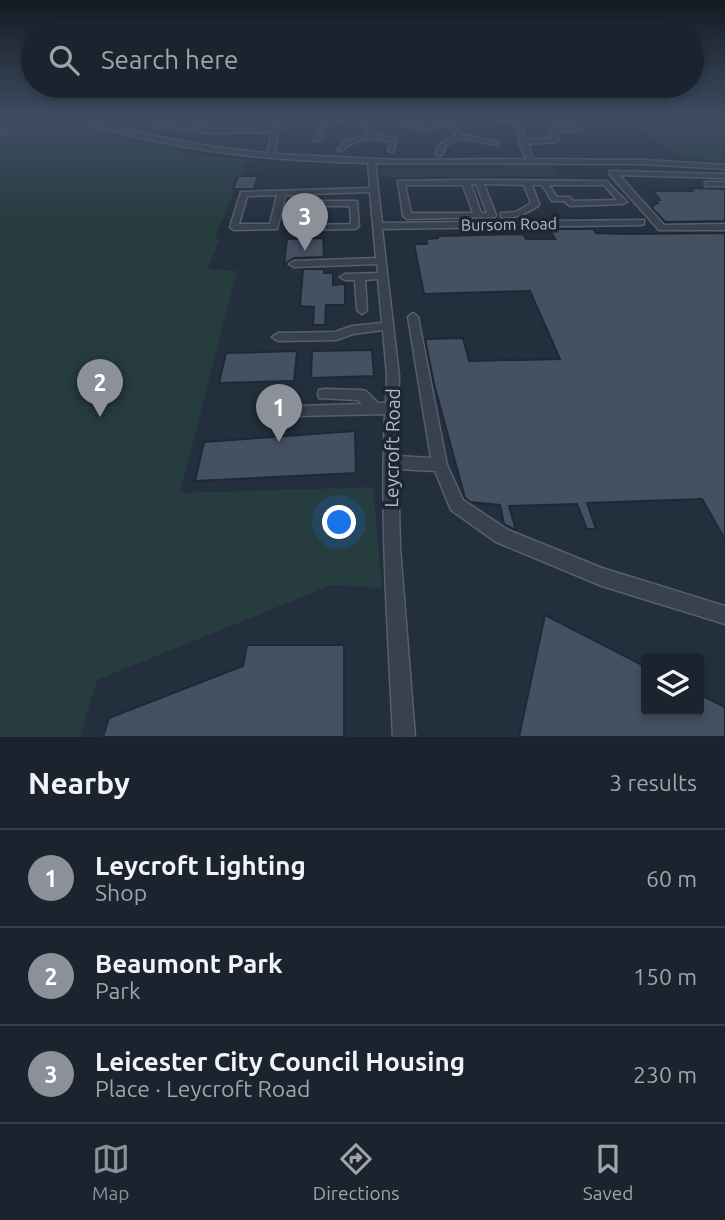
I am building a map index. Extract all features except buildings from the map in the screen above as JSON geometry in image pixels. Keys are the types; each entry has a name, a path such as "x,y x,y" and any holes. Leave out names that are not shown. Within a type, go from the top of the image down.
{"street":[{"path":"231,153 288,159 530,160 725,167"},
{"path":"527,153 530,160"},
{"name":"Leycroft Road","path":"371,161 393,376 384,409 390,462 392,547 404,737"},
{"path":"725,176 613,173 662,228 725,227"},
{"path":"466,182 485,217"},
{"path":"466,182 527,183 535,204 518,215 407,216 401,183 466,182"},
{"path":"479,182 485,217"},
{"path":"708,184 725,184"},
{"path":"285,193 281,196 274,227 234,227 244,194 285,193 302,193 336,188 374,190"},
{"path":"302,193 304,204 301,228 355,226 354,204 304,204"},
{"name":"Bursom Road","path":"377,226 485,217 641,222"},
{"path":"294,264 382,269"},
{"path":"345,277 360,276 382,269"},
{"path":"413,317 440,465 457,505 502,536 602,577 725,615"},
{"path":"278,337 336,336 352,330 388,326"},
{"path":"324,394 361,395 384,409"},
{"path":"299,411 384,409"},
{"path":"390,462 440,465"}],"lane":[{"path":"527,183 544,183 606,183 623,202 570,204 568,199 555,199 544,183"},
{"path":"360,276 362,310"}],"green space":[{"path":"0,153 192,153 253,160 245,165 215,238 219,240 208,269 237,271 180,493 373,487 382,588 332,585 97,680 80,737 0,737"},
{"path":"676,153 725,153 725,162 682,157"},
{"path":"551,166 556,176 381,177 378,169"}],"place":[{"name":"Leicester City Council Housing","path":"305,251"},
{"name":"Beaumont Park","path":"100,417"},
{"name":"Leycroft Lighting","path":"279,442"}]}
